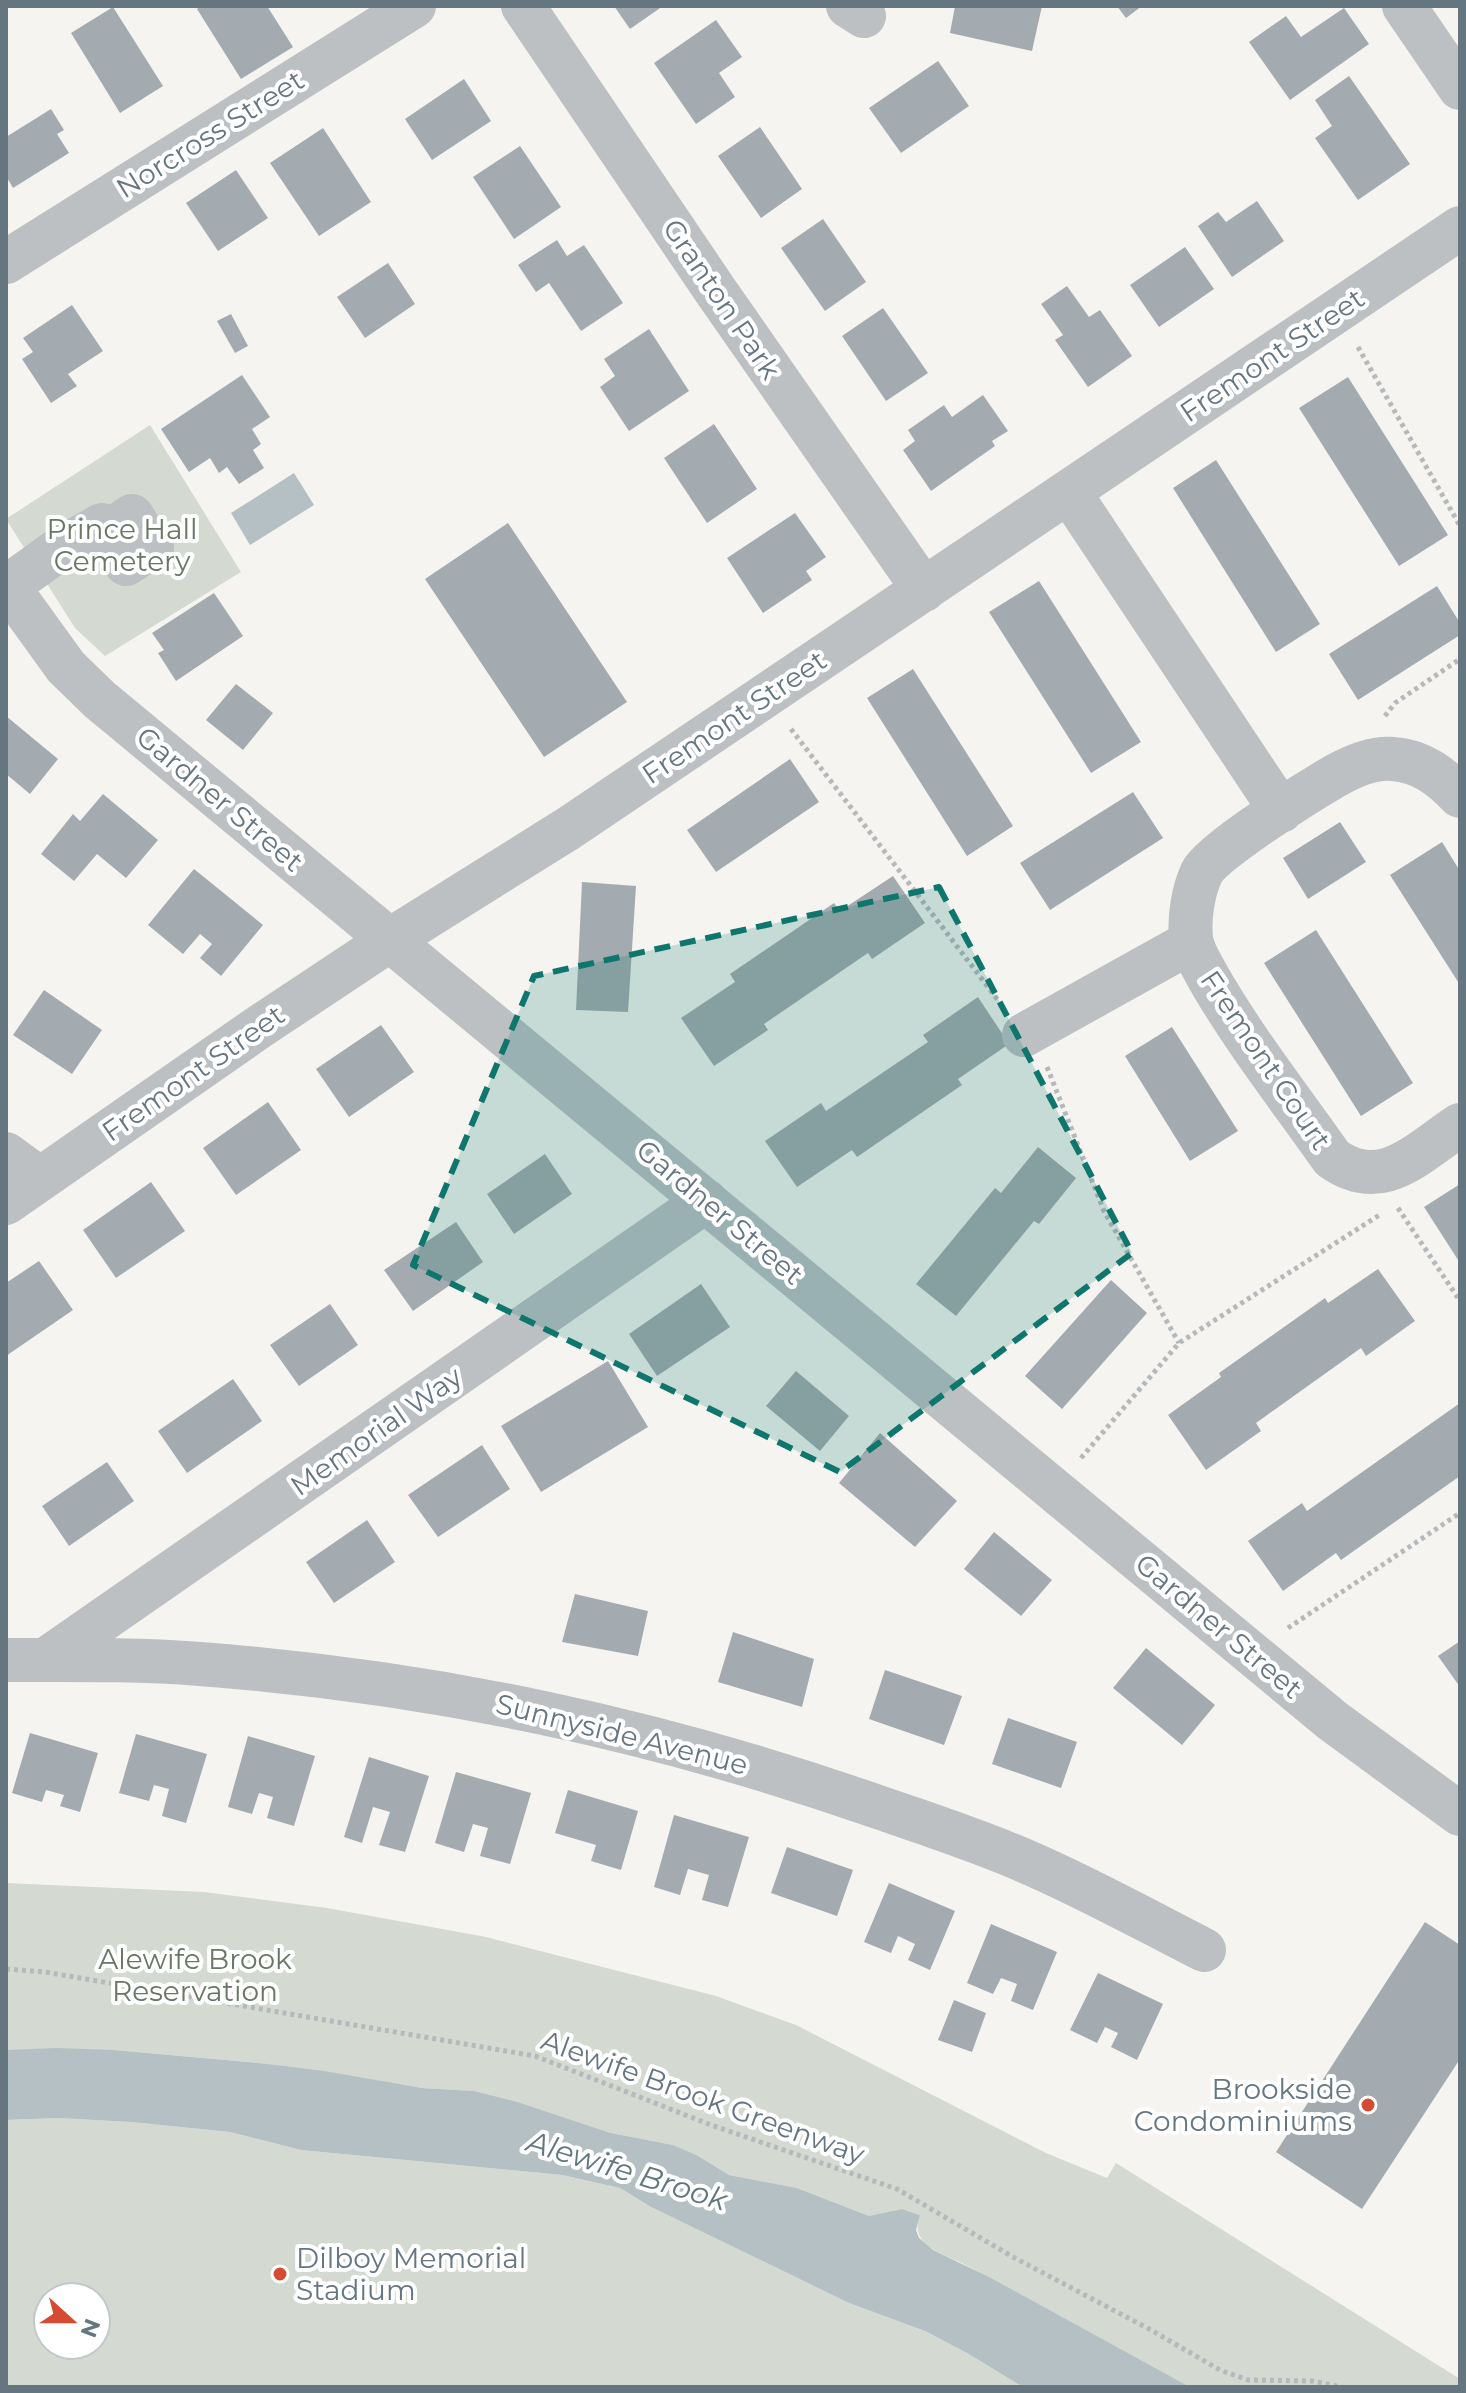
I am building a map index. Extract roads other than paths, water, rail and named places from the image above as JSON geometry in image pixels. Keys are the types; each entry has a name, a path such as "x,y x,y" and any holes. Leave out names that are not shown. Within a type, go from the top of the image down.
{"street":[{"name":"Norcross Street","path":"6,262 414,6"},
{"name":"Granton Park","path":"523,6 724,303 924,590"},
{"path":"1404,6 1460,88"},
{"name":"Fremont Street","path":"17,1178 569,828 1460,228"},
{"path":"1069,492 1281,811"},
{"path":"7,585 61,548 102,525 107,533"},
{"name":"Gardner Street","path":"7,585 66,667 100,700 1252,1652 1456,1832"},
{"name":"Fremont Court","path":"1460,796 1423,765 1390,758 1364,763 1336,775 1224,850 1203,870 1193,900 1191,942 1223,1003 1332,1158 1385,1189 1397,1166 1460,1125"},
{"path":"1024,1035 1191,942"},
{"name":"Memorial Way","path":"25,1660 706,1201"},
{"name":"Sunnyside Avenue","path":"25,1660 197,1664 303,1674 487,1701 608,1726 717,1754 929,1824 1025,1861 1204,1950"}],"water":[{"path":"294,473 314,505 250,545 231,513"},
{"name":"Alewife Brook","path":"57,2048 259,2063 422,2088 475,2091 611,2133 673,2145 729,2175 797,2188 869,2216 902,2209 920,2215 916,2230 919,2238 933,2250 989,2277 1190,2387 1023,2387 925,2331 849,2303 651,2207 620,2188 562,2175 301,2150 230,2132 58,2118 6,2120 6,2050"}],"place":[{"name":"Brookside Condominiums","path":"1368,2105"},
{"name":"Dilboy Memorial Stadium","path":"280,2274"}],"park label":[{"name":"Prince Hall Cemetery","path":"122,545"},
{"name":"Alewife Brook Reservation","path":"195,1975"}]}
